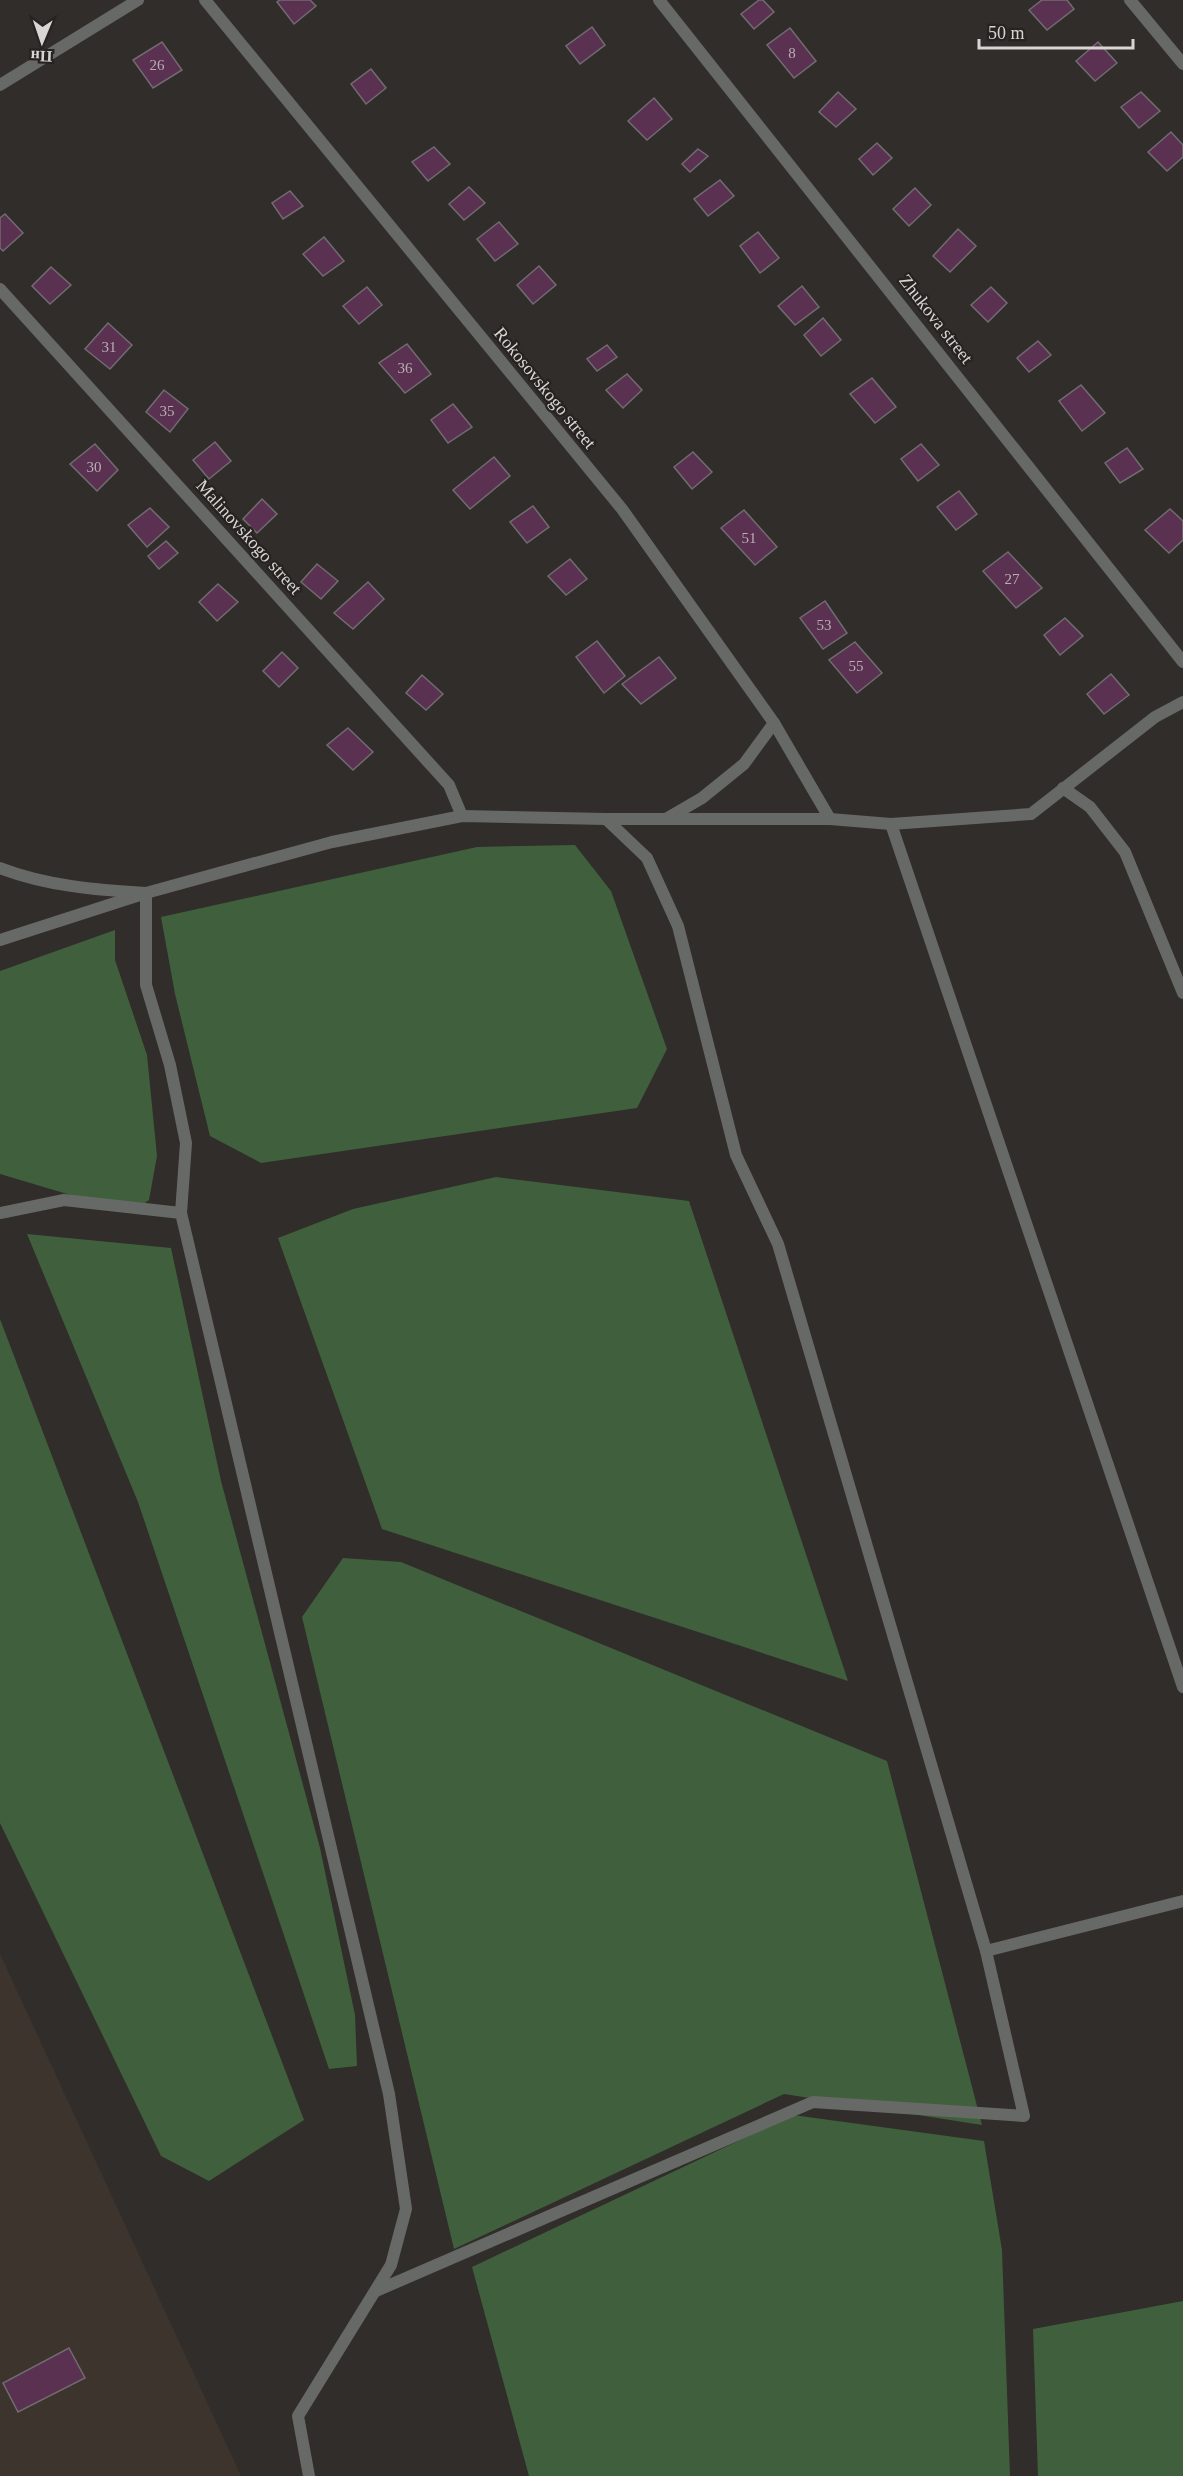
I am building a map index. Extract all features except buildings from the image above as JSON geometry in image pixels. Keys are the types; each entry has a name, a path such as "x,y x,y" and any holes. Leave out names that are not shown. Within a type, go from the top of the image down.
{"street":[{"path":"0,86 138,0"},
{"name":"Rokosovskogo street","path":"205,0 622,509 774,723 830,819"},
{"name":"Zhukova street","path":"659,0 1183,662"},
{"path":"1130,0 1183,64"},
{"name":"Malinovskogo street","path":"0,289 449,785 462,816"},
{"path":"0,940 146,893 332,842 462,816 606,819 830,819 891,824 1031,814 1155,717 1183,702"},
{"path":"665,819 702,798 744,764 774,723"},
{"path":"1063,788 1090,807 1125,852 1183,993"},
{"path":"376,2290 813,2102 1024,2116 986,1951 778,1244 736,1155 678,926 647,858 606,819"},
{"path":"891,824 1183,1687"},
{"path":"0,868 85,889 146,893"},
{"path":"146,893 146,985 170,1065 186,1143 181,1213 389,2094 406,2209 391,2265 298,2416 309,2476"},
{"path":"0,1213 64,1200 181,1213"},
{"path":"986,1951 1183,1901"}],"shaded area":[{"path":"0,1954 241,2476 0,2476"}],"green space":[{"path":"575,845 611,891 667,1049 637,1108 261,1163 210,1136 175,994 161,917 477,847"},
{"path":"115,930 115,960 147,1055 157,1156 149,1200 131,1213 0,1174 0,971"},
{"path":"496,1177 689,1201 848,1681 382,1529 278,1238 353,1209"},
{"path":"27,1234 171,1248 221,1481 320,1848 355,2015 357,2066 329,2069 138,1502"},
{"path":"0,1319 304,2120 209,2181 161,2156 0,1823"},
{"path":"343,1558 401,1562 887,1761 982,2125 784,2094 454,2249 302,1617"},
{"path":"793,2115 984,2141 1002,2250 1010,2476 529,2476 472,2267"},
{"path":"1183,2301 1183,2476 1038,2476 1033,2329"}]}
